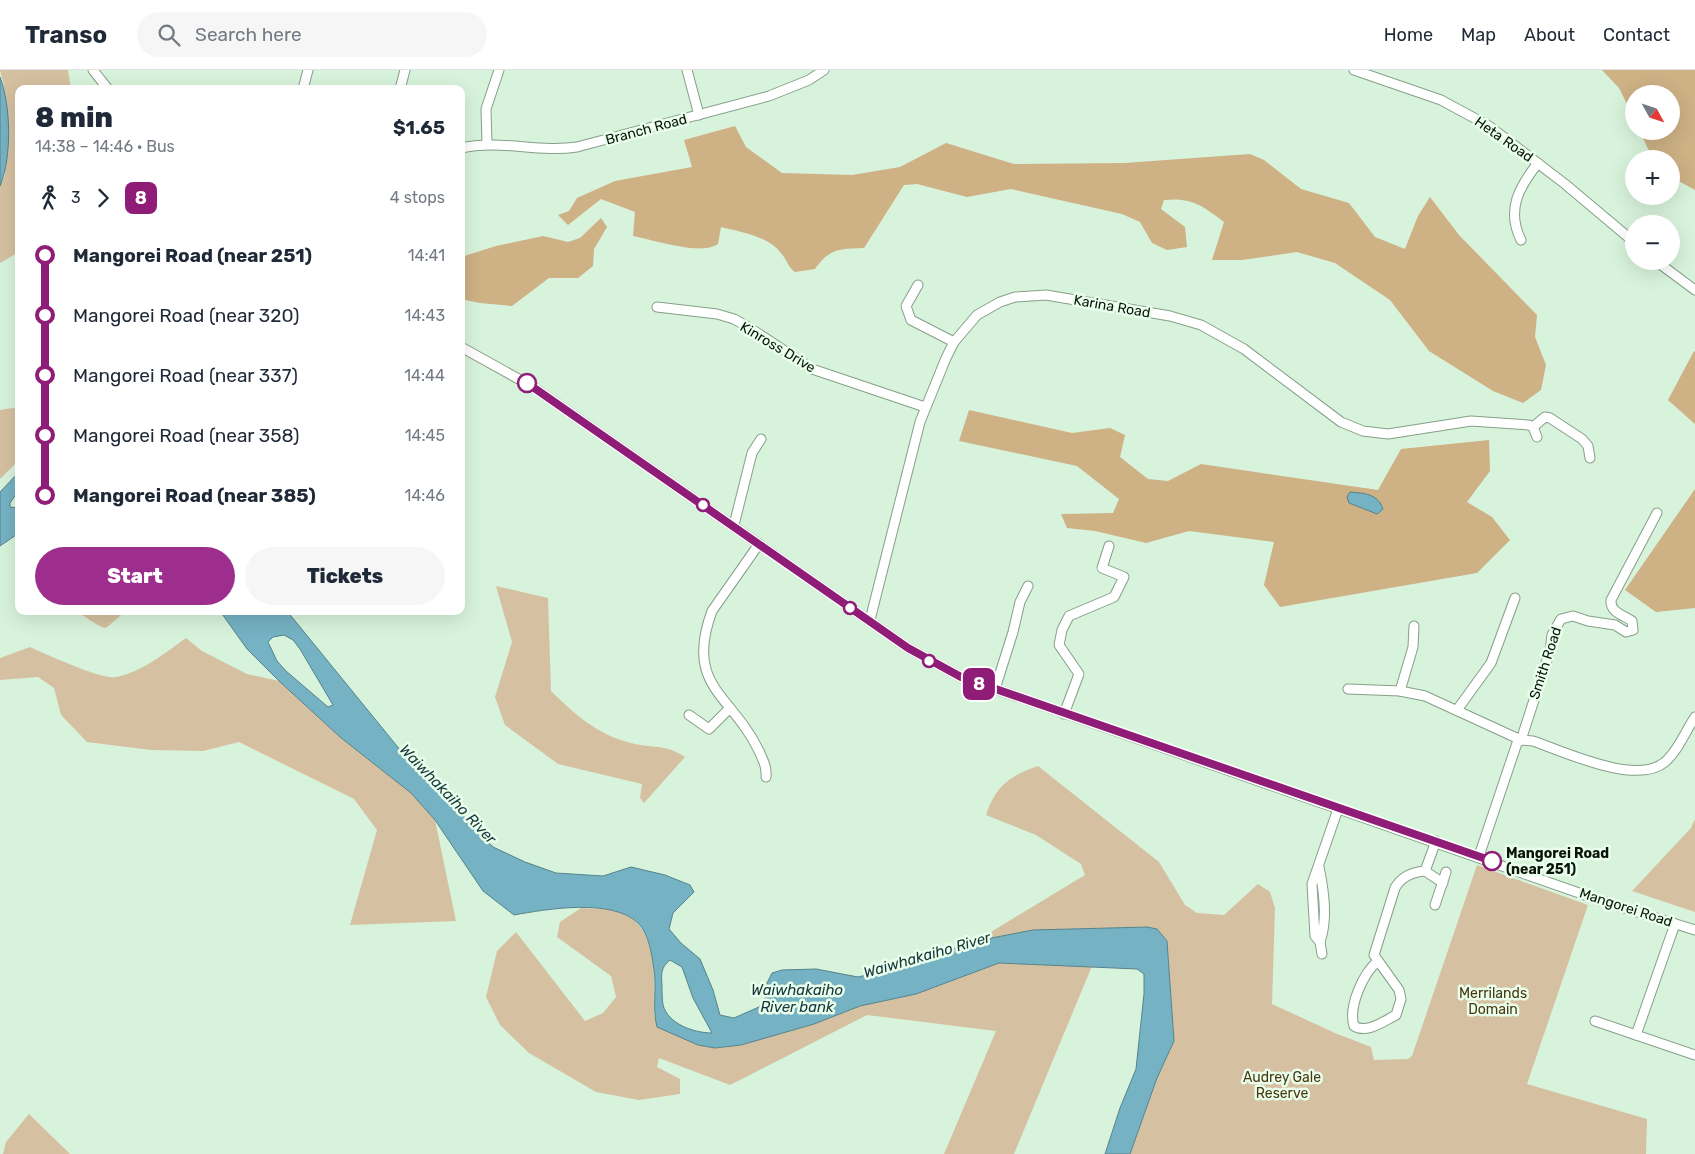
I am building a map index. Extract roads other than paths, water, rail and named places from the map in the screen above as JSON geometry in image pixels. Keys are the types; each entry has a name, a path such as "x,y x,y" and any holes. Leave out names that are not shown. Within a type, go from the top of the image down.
{"street":[{"path":"93,70 105,85"},
{"path":"304,85 308,70"},
{"path":"401,85 404,70"},
{"path":"487,144 486,109 499,70"},
{"path":"687,70 699,115"},
{"name":"Branch Road","path":"465,147 487,144 567,148 769,96 809,80 824,70"},
{"name":"Heta Road","path":"1354,70 1455,106 1489,126 1538,163 1625,235"},
{"path":"1521,240 1514,220 1516,195 1521,184 1538,163"},
{"path":"1668,270 1695,290"},
{"path":"918,285 906,306 910,320 954,342"},
{"name":"Karina Road","path":"868,620 871,616 925,407 954,342 977,315 1000,302 1022,296 1046,295 1170,316 1209,328 1244,349 1331,415 1363,431 1388,434 1471,421 1532,427"},
{"name":"Kinross Drive","path":"658,307 717,314 734,320 750,328 812,369 925,407"},
{"name":"Mangorei Road","path":"465,349 532,387 927,660 961,677 1338,809 1479,856 1602,901 1695,930"},
{"path":"1537,438 1532,427 1545,418 1550,418 1582,438 1588,446 1590,458"},
{"path":"732,525 735,521 752,453 761,439"},
{"name":"Smith Road","path":"1479,856 1517,743 1522,740 1550,651 1552,635 1561,619 1573,616 1588,621 1615,625 1626,632 1633,630 1632,622 1616,612 1612,607 1611,600 1657,513"},
{"path":"759,544 718,601 708,623 704,658 706,674 715,690 754,742 767,768 766,777"},
{"path":"1064,714 1079,674 1059,645 1062,630 1069,616 1109,600 1118,592 1124,577 1102,568 1109,546"},
{"path":"994,690 1013,632 1020,602 1028,586"},
{"path":"1457,710 1491,663 1515,598"},
{"path":"1400,691 1413,647 1414,626"},
{"path":"1348,689 1400,691 1425,696 1522,740 1533,741 1624,770 1642,772 1658,767 1665,761 1695,717"},
{"path":"689,715 710,729 732,712"},
{"path":"1322,954 1320,942 1324,930 1325,910 1319,867 1338,809"},
{"path":"1425,872 1436,842"},
{"path":"1378,961 1369,968 1351,1017 1354,1026 1357,1028 1370,1027 1396,1015 1400,999 1399,990 1374,955 1395,888 1399,881 1416,872 1425,872 1443,883"},
{"path":"1435,905 1446,872"},
{"path":"1636,1035 1675,924"},
{"path":"1595,1021 1695,1055"}],"water":[{"path":"0,77 4,89 9,131 7,161 0,186"},
{"path":"15,476 15,496 10,503 10,507 15,508 15,536 0,546 0,492"},
{"path":"1350,492 1374,497 1383,509 1377,514 1349,503 1347,497"},
{"name":"Waiwhakaiho River bank","path":"223,615 290,615 401,751 493,847 525,862 556,873 603,876 631,867 665,875 690,885 694,892 673,913 669,929 681,943 700,959 713,990 720,1015 734,1018 759,1007 767,995 767,983 772,973 782,970 816,969 858,977 888,970 976,941 1033,930 1147,927 1157,929 1167,941 1174,1041 1157,1078 1130,1154 1105,1154 1120,1108 1136,1069 1144,994 1144,974 1137,969 999,963 916,994 860,1006 814,1024 741,1045 715,1048 698,1045 657,1027 655,977 652,958 645,933 638,923 627,915 612,910 596,908 561,908 514,915 483,891 435,820 411,793 340,737 247,649","holes":["284,635 293,640 300,649 333,705 328,707 286,671 277,661 268,642 273,637","670,960 682,967 693,998 712,1033 705,1033 683,1026 666,1012 663,1005 663,968"]}],"place":[{"name":"Mangorei Road (near 251)","path":"1492,861"}],"water label":[{"name":"Waiwhakaiho River","path":"448,794"},
{"name":"Waiwhakaiho River","path":"927,955"}],"park label":[{"name":"Merrilands Domain","path":"1493,1002"},
{"name":"Audrey Gale Reserve","path":"1282,1086"}]}
